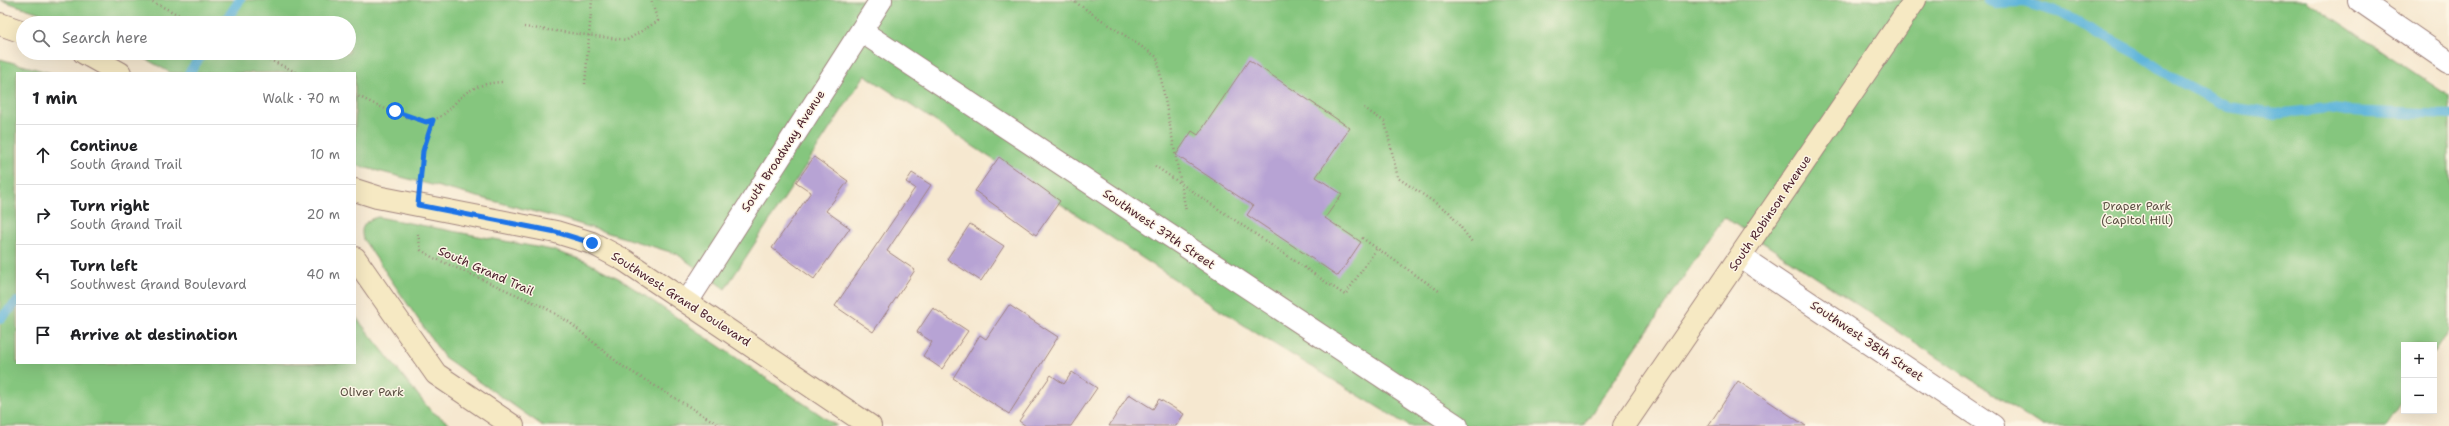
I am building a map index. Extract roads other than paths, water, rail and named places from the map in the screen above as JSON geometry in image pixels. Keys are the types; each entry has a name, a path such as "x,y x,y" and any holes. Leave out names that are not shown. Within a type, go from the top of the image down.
{"street":[{"name":"South Broadway Avenue","path":"686,302 881,0"},
{"name":"South Robinson Avenue","path":"1624,426 1741,257 1915,0"},
{"path":"2359,0 2449,62"},
{"path":"0,24 16,30"},
{"name":"Southwest 37th Street","path":"861,31 1457,426"},
{"path":"97,60 118,72"},
{"name":"Southwest Grand Boulevard","path":"356,190 418,205 556,232 592,243 624,260 870,426"},
{"name":"Southwest 38th Street","path":"1741,257 1993,426"},
{"path":"356,259 436,374 513,426"}],"waterway":[{"path":"229,16 240,0"},
{"path":"1987,0 1996,3 2023,2 2060,13 2138,54 2173,78 2228,107 2276,114 2328,108 2345,111 2449,115"},
{"path":"190,72 198,60"},
{"path":"0,319 16,303"}],"park label":[{"name":"Draper Park (Capitol Hill)","path":"2137,213"},
{"name":"Oliver Park","path":"372,392"}]}
